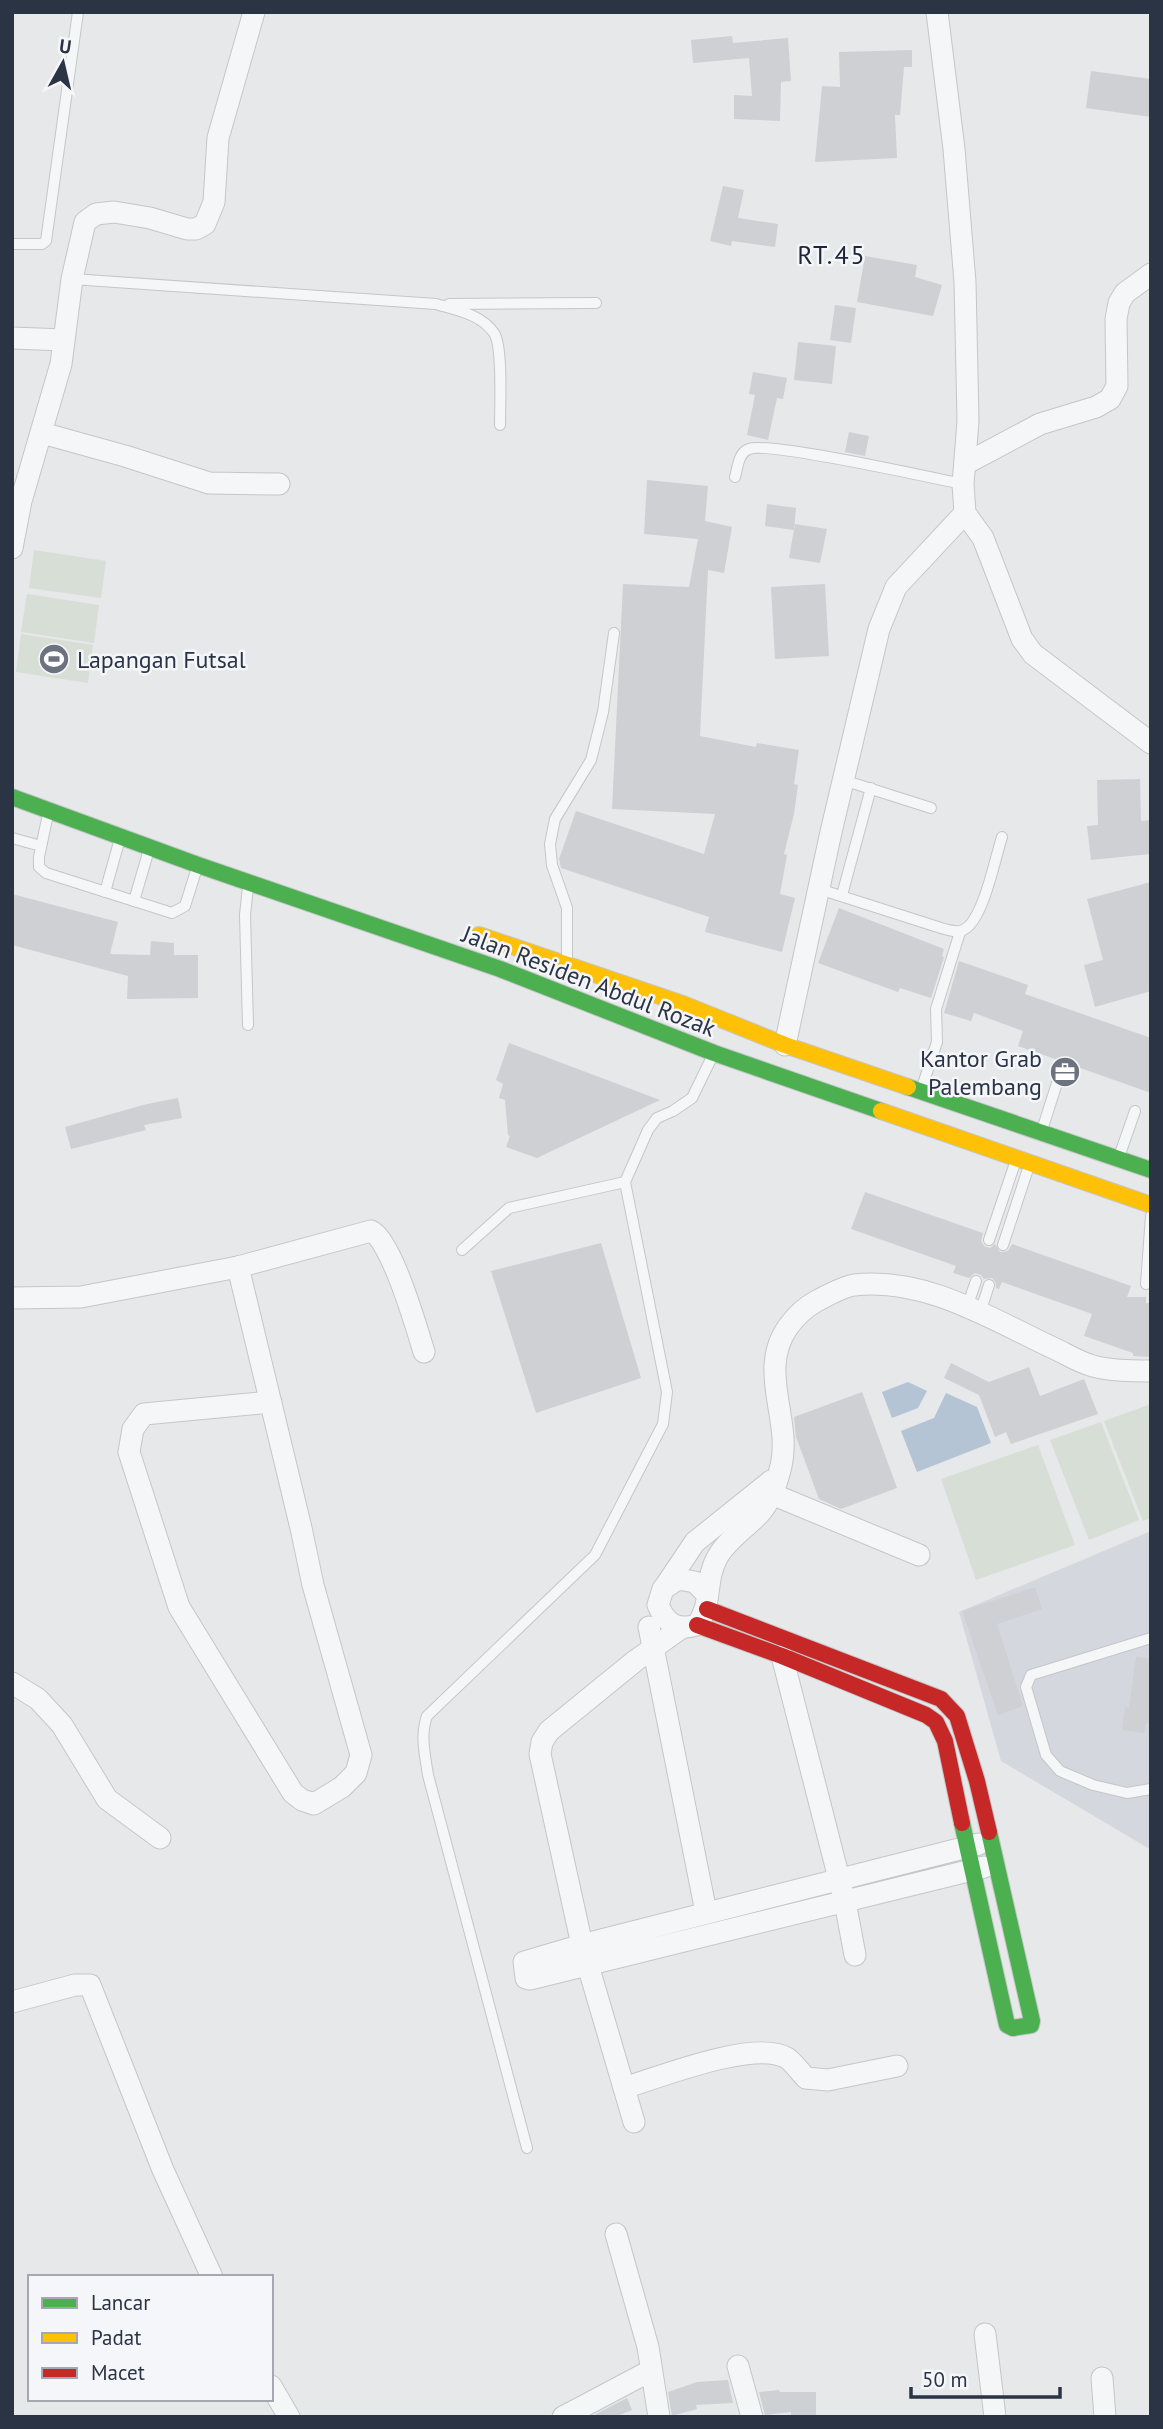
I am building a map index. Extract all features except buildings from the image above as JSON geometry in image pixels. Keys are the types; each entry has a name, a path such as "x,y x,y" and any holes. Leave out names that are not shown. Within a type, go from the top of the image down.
{"main road":[{"name":"Jalan Residen Abdul Rozak","path":"12,797 198,865 500,969 714,1053 1151,1205"},
{"name":"Jalan Residen Abdul Rozak","path":"470,931 683,1004 785,1045 1151,1170"},
{"path":"698,1614 782,1656 872,1683"},
{"path":"698,1614 872,1683 926,1715 957,1716 977,1781 1032,2021 1029,2026 1013,2028 1007,2025 966,1847 945,1741 945,1716"}],"street":[{"path":"12,548 21,501 61,364 72,279 84,226 92,215 114,212 192,229 201,227 208,220 214,202 218,138 254,12"},
{"path":"937,12 954,149 965,282 968,421 964,474 965,513 983,538 1022,639 1033,654 1151,743"},
{"path":"964,474 1032,427 1096,407 1110,399 1117,386 1116,319 1119,303 1125,293 1151,274"},
{"path":"12,338 64,340"},
{"path":"42,433 209,483 279,484"},
{"path":"785,1045 833,892 848,782 879,629 896,587 965,513"},
{"path":"12,1298 81,1297 238,1267 371,1231 378,1234 401,1283 424,1352"},
{"path":"238,1267 271,1402 313,1585 361,1755 356,1773 342,1787 314,1804 293,1793 179,1607 129,1452 133,1429 144,1414 271,1402"},
{"path":"651,1637 698,1614 713,1568 723,1549 760,1513 783,1443 773,1376 775,1355 781,1337 797,1314 814,1302 852,1285 919,1288 973,1310 1092,1366 1151,1371"},
{"path":"770,1486 919,1555"},
{"path":"634,2122 585,1954 540,1754 542,1742 549,1731 635,1661 651,1637 661,1597 695,1542 770,1486"},
{"path":"661,1597 678,1579 695,1582 698,1614"},
{"path":"661,1597 665,1619 698,1614"},
{"path":"651,1637 706,1912"},
{"path":"782,1656 845,1902 855,1955"},
{"path":"12,1683 37,1699 62,1726 107,1799 160,1838"},
{"path":"585,1954 706,1912 990,1840"},
{"path":"585,1954 845,1902 996,1863"},
{"path":"12,2002 75,1984 90,1985 163,2170 211,2275"},
{"path":"624,2088 747,2053 769,2052 788,2059 806,2078 828,2080 897,2066"},
{"path":"616,2235 648,2347 659,2417"},
{"path":"985,2334 995,2417"},
{"path":"738,2366 752,2417"},
{"path":"563,2417 650,2371"},
{"path":"1102,2378 1105,2417"},
{"path":"273,2389 289,2417"}],"lane":[{"path":"12,244 42,244 47,241 78,12"},
{"path":"72,279 436,304 596,303"},
{"path":"436,304 478,319 497,339 500,425"},
{"path":"735,477 741,455 750,448 758,447 964,474"},
{"path":"567,965 567,908 552,865 550,844 555,819 591,760 603,712 614,633"},
{"path":"848,782 931,808"},
{"path":"871,788 833,892 960,932 967,929 979,912 1002,837"},
{"path":"49,810 39,867 46,873 172,913 185,906 198,865"},
{"path":"105,892 121,836"},
{"path":"12,838 41,846"},
{"path":"134,901 150,847"},
{"path":"248,1025 245,915 249,881"},
{"path":"920,1091 937,1042 936,1009 960,932"},
{"path":"527,2148 428,1775 424,1725 427,1716 595,1555 663,1424 667,1392 625,1182 648,1129 657,1118 692,1098 714,1053"},
{"path":"1041,1132 1057,1083"},
{"path":"1118,1159 1135,1111"},
{"path":"989,1240 1024,1161"},
{"path":"1003,1245 1024,1161"},
{"path":"462,1250 509,1208 625,1182"},
{"path":"1146,1283 1151,1216"},
{"path":"973,1310 976,1281"},
{"path":"973,1310 989,1286"},
{"path":"1151,1638 1031,1675 1026,1687 1046,1755 1060,1771 1093,1785 1127,1793 1151,1789"}],"shaded area":[{"name":"Lapangan Futsal","path":"34,550 106,561 101,598 29,588"},
{"name":"Lapangan Futsal","path":"27,594 99,605 94,643 21,632"},
{"name":"Lapangan Futsal","path":"21,634 93,645 88,683 16,672"},
{"path":"1151,1404 1151,1518 1143,1521 1104,1421"},
{"path":"1101,1422 1139,1520 1089,1540 1050,1440"},
{"path":"1038,1445 1075,1545 976,1580 941,1479"},
{"path":"1151,1531 1151,1847 1148,1848 1001,1761 959,1612"}],"water":[{"path":"908,1382 927,1391 918,1408 892,1418 882,1392"},
{"path":"946,1393 977,1407 991,1443 917,1472 901,1431 934,1418"}],"traffic: fast":[{"path":"12,797 198,865 500,969 714,1053 881,1111"},
{"path":"908,1087 1151,1170"},
{"path":"962,1823 1007,2025 1013,2028 1031,2025 989,1832"}],"traffic: slow":[{"path":"479,935 683,1004 785,1045 908,1087"},
{"path":"881,1111 1151,1205"}],"traffic: jam":[{"path":"707,1609 941,1699 957,1716 989,1832"},
{"path":"697,1625 782,1656 926,1715 936,1722 945,1741 962,1823"}],"place":[{"name":"Lapangan Futsal","path":"54,659"},
{"name":"Kantor Grab Palembang","path":"1065,1072"}],"district":[{"name":"RT.45","path":"832,254"}]}
